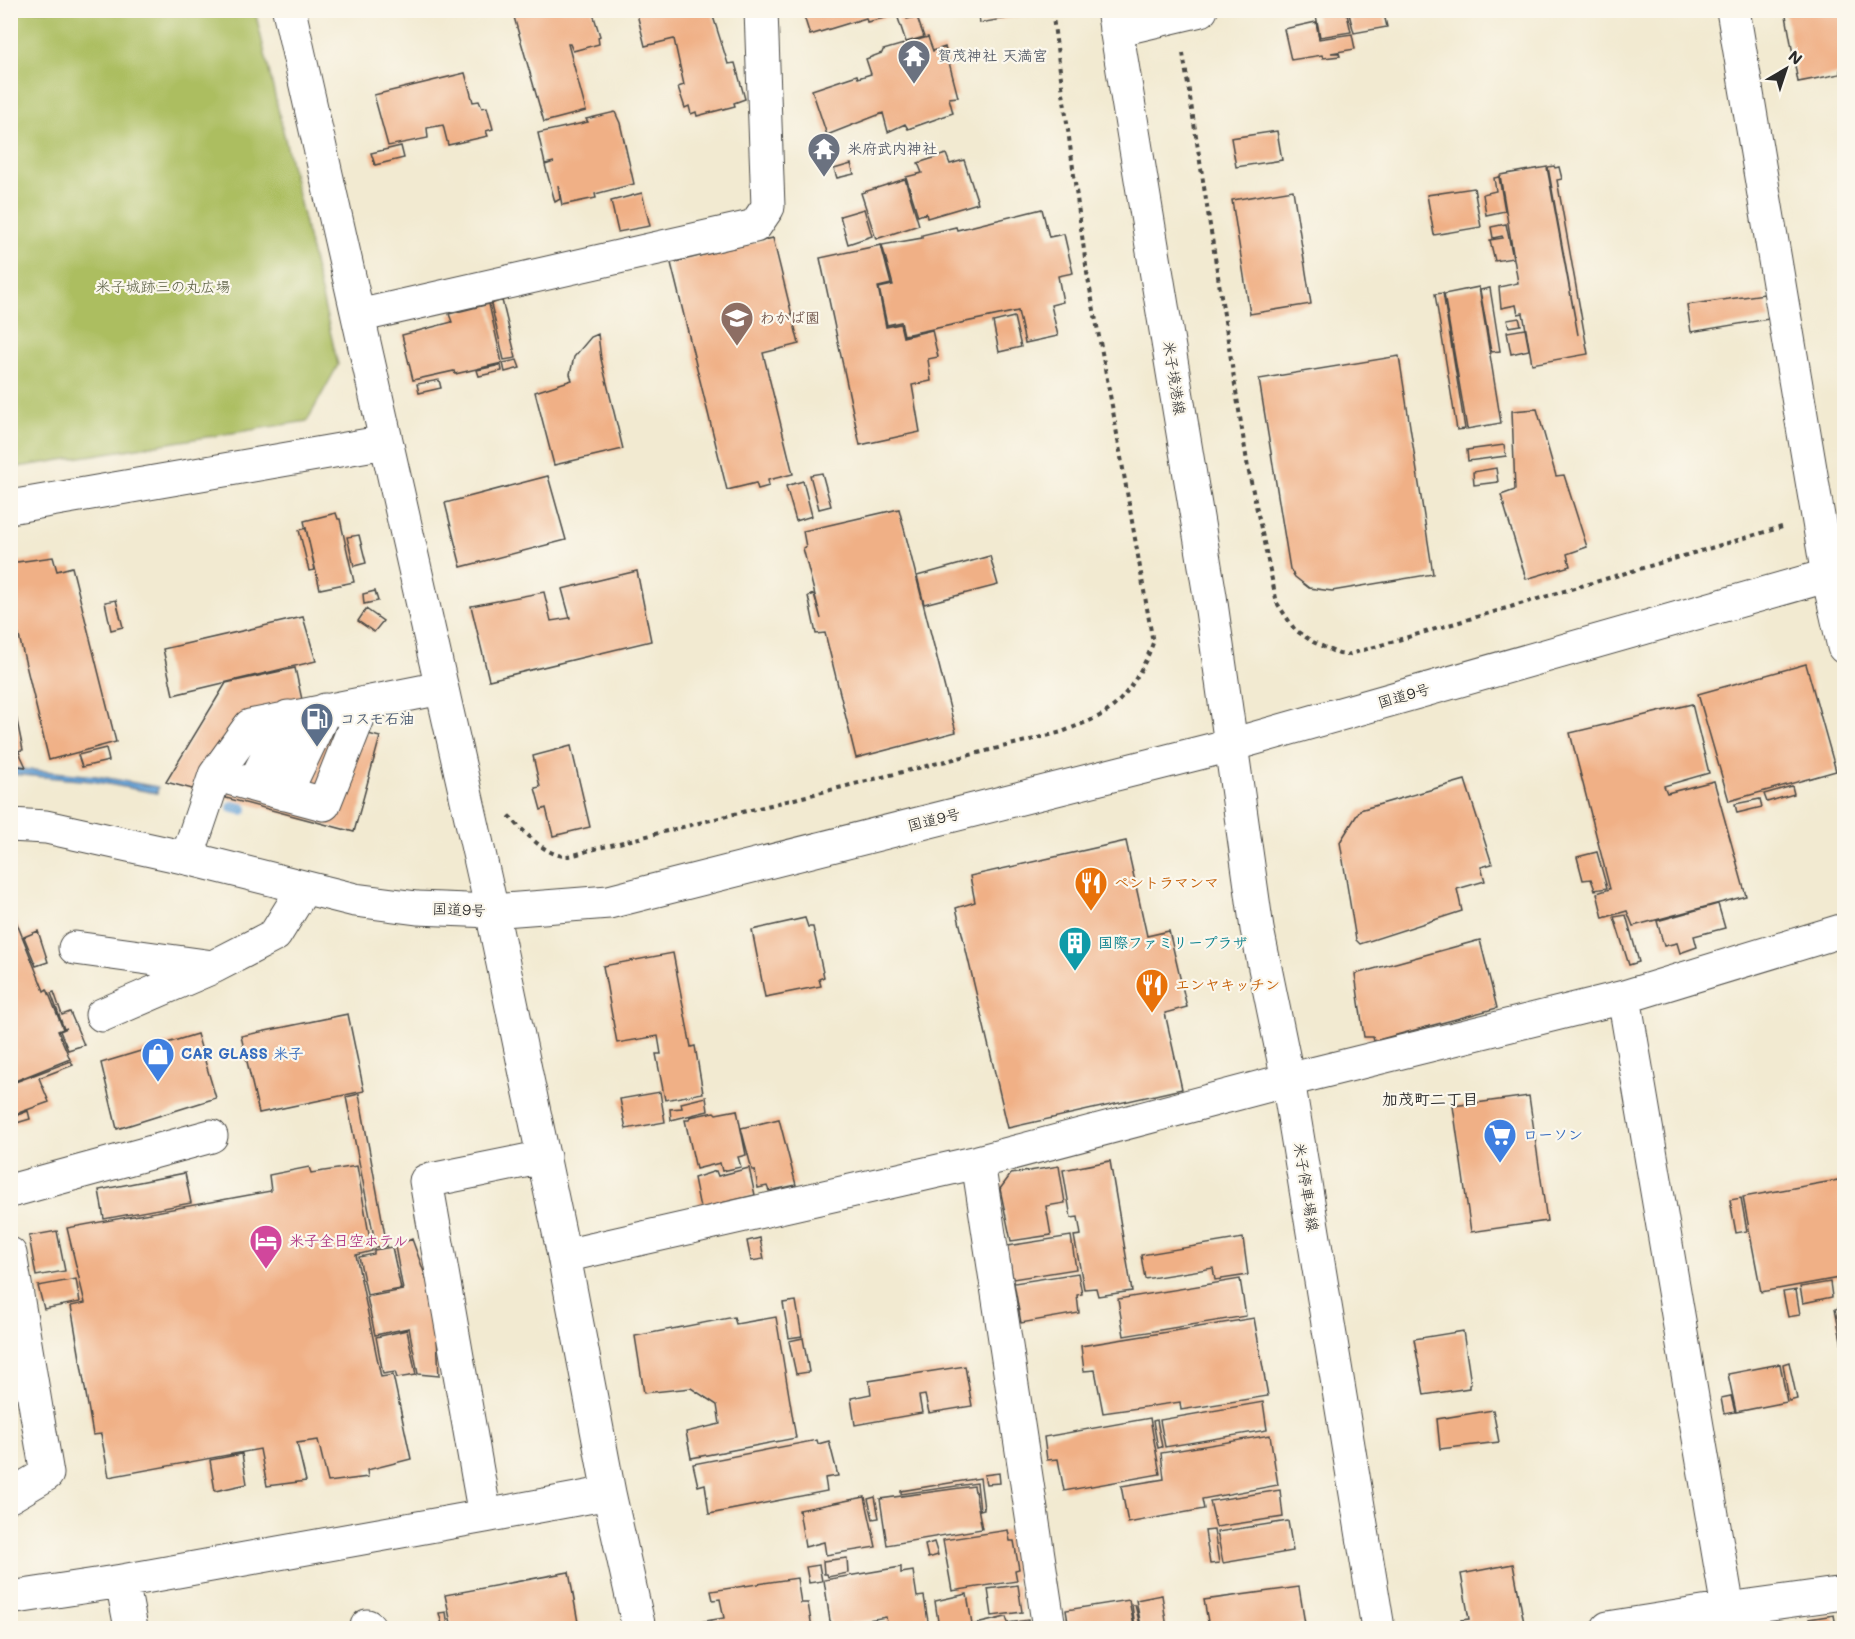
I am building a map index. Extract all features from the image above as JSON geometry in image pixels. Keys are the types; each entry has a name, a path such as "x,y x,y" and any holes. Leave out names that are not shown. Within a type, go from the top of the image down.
{"main road":[{"path":"289,10 492,911 564,1256 609,1493 639,1629"},
{"path":"358,316 755,226 768,207 761,10"},
{"path":"1115,20 1201,10"},
{"path":"1733,10 1818,516 1836,573 1845,647"},
{"name":"米子境港線","path":"1115,20 1208,585 1232,746"},
{"path":"10,507 386,442"},
{"name":"国道9号","path":"10,825 46,827 187,858 355,900 417,908 492,911 609,902 1232,746 1836,573"},
{"path":"187,858 216,775 250,726 441,688"},
{"path":"216,775 324,804 364,703"},
{"path":"285,794 325,710"},
{"path":"254,785 288,717"},
{"name":"米子停車場線","path":"1232,746 1257,929 1288,1080 1378,1629"},
{"path":"102,1015 213,967 275,935 304,888"},
{"path":"564,1256 978,1162 1288,1080 1624,997 1845,930"},
{"path":"75,948 213,967"},
{"path":"1624,997 1728,1609"},
{"path":"10,1191 211,1136"},
{"path":"484,1516 426,1181 544,1157"},
{"path":"978,1162 1049,1629"},
{"path":"10,1254 47,1474 10,1496"},
{"path":"10,1598 122,1581 609,1493"},
{"path":"122,1581 131,1629"},
{"path":"1608,1629 1845,1593"}],"path":[{"path":"505,812 523,831 546,849 563,856 591,850 1062,732 1109,711 1145,665 1153,644 1087,273 1052,10"},
{"path":"1181,43 1248,468 1277,603 1295,630 1313,642 1339,654 1347,655 1818,516"}],"green space":[{"name":"米子城跡三の丸広場","path":"11,10 255,11 338,365 307,421 11,468"}],"water":[{"path":"10,768 96,776 158,787 157,793 92,781 11,774"}],"building":[{"path":"512,10 592,10 600,36 598,37 599,44 573,51 568,44 586,111 544,122"},
{"path":"636,10 711,10 728,64 735,63 745,99 734,103 735,106 697,116 696,112 691,114 689,106 685,108 678,87 684,85 674,39 645,46"},
{"path":"802,10 904,10 907,19 917,17 924,37 906,42 897,15 867,22 866,18 810,35"},
{"path":"905,10 933,10 933,11 908,17"},
{"path":"978,10 1019,10 1020,16 980,23"},
{"path":"1315,10 1346,10 1351,32 1320,37"},
{"path":"1348,10 1383,10 1387,27 1354,33"},
{"path":"1785,10 1844,10 1844,69 1840,70 1840,74 1798,82"},
{"path":"1316,22 1319,39 1352,34 1355,49 1331,53 1339,53 1340,56 1323,58 1322,55 1291,60 1284,29"},
{"path":"928,37 933,51 945,47 958,97 949,98 953,113 908,129 905,124 888,132 883,113 827,135 812,90 857,75 858,78 871,74 866,59 882,53 883,50"},
{"path":"465,73 473,102 479,101 482,108 487,107 493,129 486,131 488,136 448,145 443,125 427,128 428,138 388,146 374,95"},
{"path":"615,112 620,123 634,184 595,194 596,198 562,205 558,185 560,199 555,202 545,165 554,162 545,164 538,133 588,122 586,119"},
{"path":"1277,131 1282,160 1236,167 1231,138"},
{"path":"401,146 404,158 375,165 371,153"},
{"path":"946,154 950,164 964,160 978,203 927,218 926,213 918,216 906,177 922,173 918,163"},
{"path":"851,164 854,174 837,178 834,169"},
{"path":"1547,167 1578,335 1548,167 1559,167 1562,179 1557,180 1588,354 1532,364 1523,313 1518,314 1516,305 1501,308 1499,287 1518,283 1500,175"},
{"path":"1499,177 1505,211 1486,215 1483,194 1496,191 1494,178"},
{"path":"905,179 919,225 876,239 861,193"},
{"path":"1474,188 1481,227 1434,235 1427,195"},
{"path":"1293,190 1311,304 1250,314 1232,200"},
{"path":"642,193 650,226 618,232 611,201"},
{"path":"864,209 872,236 848,244 840,216"},
{"path":"1042,209 1049,237 1064,234 1073,273 1058,276 1063,302 1051,305 1058,336 1025,343 1018,311 904,335 901,322 887,325 879,288 893,285 882,245 922,238 922,235 956,227 957,230"},
{"path":"1506,224 1513,258 1495,261 1490,240 1503,238 1502,236 1493,238 1491,227"},
{"path":"773,238 799,344 763,353 793,474 768,480 769,486 758,489 756,483 727,490 671,263"},
{"path":"881,245 891,284 878,287 886,327 900,324 903,337 932,330 938,357 928,359 931,381 912,385 920,432 860,445 820,258"},
{"path":"1479,287 1501,423 1467,429 1444,294"},
{"path":"1490,288 1500,351 1491,352 1480,290"},
{"path":"1443,293 1465,429 1457,430 1435,294"},
{"path":"1764,294 1769,319 1691,332 1687,305"},
{"path":"502,300 516,358 504,360 491,304"},
{"path":"489,304 502,363 455,374 454,371 413,380 402,335 452,322 449,314"},
{"path":"1014,317 1021,347 999,352 993,322"},
{"path":"1519,318 1521,325 1509,327 1507,320"},
{"path":"1525,329 1529,350 1511,354 1507,332"},
{"path":"598,334 601,359 623,449 554,465 535,392 572,380 570,374 574,357 591,337"},
{"path":"1399,356 1433,574 1332,591 1309,588 1295,577 1290,569 1259,379"},
{"path":"517,360 520,368 505,372 503,363"},
{"path":"501,365 502,371 479,376 477,370"},
{"path":"439,380 441,388 419,393 417,384"},
{"path":"1537,409 1556,476 1564,475 1587,547 1567,554 1570,566 1526,579 1501,495 1515,490 1512,411"},
{"path":"1504,445 1506,456 1468,461 1467,450"},
{"path":"1496,468 1498,482 1474,485 1473,472"},
{"path":"822,473 831,506 819,509 810,475"},
{"path":"548,476 566,540 461,567 445,503"},
{"path":"803,481 812,516 796,521 786,486"},
{"path":"899,509 956,732 856,758 825,633 816,634 808,596 814,594 821,619 803,548 806,547 803,531"},
{"path":"336,513 340,519 354,582 320,589 304,521"},
{"path":"306,528 315,570 309,571 299,530"},
{"path":"359,535 366,563 354,566 347,537"},
{"path":"990,556 998,585 924,604 917,576"},
{"path":"53,557 57,571 72,567 116,742 49,760 10,599 10,563"},
{"path":"637,571 651,641 489,680 471,606 544,592 551,621 570,618 562,589"},
{"path":"375,591 378,601 364,604 363,594"},
{"path":"116,600 123,627 111,630 105,602"},
{"path":"366,609 383,621 374,632 358,621"},
{"path":"303,617 316,661 173,695 163,649"},
{"path":"1806,664 1836,771 1729,801 1698,694"},
{"path":"295,668 306,718 380,737 354,832 166,782 226,683"},
{"path":"1692,704 1709,773 1664,786 1667,793 1714,781 1746,896 1633,926 1627,911 1603,918 1597,893 1610,889 1570,733"},
{"path":"16,716 23,750 10,752 10,717"},
{"path":"571,746 590,827 553,836 546,808 541,810 535,788 540,787 533,756"},
{"path":"106,748 109,761 82,767 78,755"},
{"path":"19,752 26,767 10,765 10,753"},
{"path":"1465,780 1492,864 1481,867 1485,881 1457,889 1462,911 1360,944 1356,940 1340,842 1360,810"},
{"path":"1792,786 1794,794 1767,802 1764,794"},
{"path":"1760,799 1762,807 1737,813 1735,804"},
{"name":"国際ファミリープラザ","path":"1126,841 1147,936 1169,931 1187,1007 1165,1013 1182,1089 1008,1128 956,908 975,902 970,876"},
{"path":"1597,852 1607,888 1595,890 1591,879 1583,880 1577,857"},
{"path":"1718,904 1725,928 1694,936 1697,947 1680,953 1677,943 1664,946 1657,921"},
{"path":"10,906 44,991 47,989 63,1029 58,1031 70,1059 10,1083"},
{"path":"1626,915 1639,962 1629,965 1614,917"},
{"path":"805,918 808,927 813,927 824,977 819,979 821,986 765,997 752,930"},
{"path":"38,931 48,962 36,966 24,937"},
{"path":"1480,940 1497,1008 1374,1041 1373,1037 1364,1037 1355,974"},
{"path":"673,953 691,1047 695,1046 703,1093 665,1100 656,1054 661,1054 658,1036 617,1043 603,966"},
{"path":"54,992 62,1015 70,1012 84,1045 68,1050 60,1031 67,1028 64,1029 51,993"},
{"path":"348,1014 364,1091 259,1113 241,1036"},
{"path":"197,1034 216,1098 117,1129 101,1063"},
{"path":"71,1061 73,1065 39,1078 49,1102 10,1116 10,1084"},
{"path":"660,1092 665,1122 626,1129 620,1099"},
{"path":"359,1094 387,1246 376,1247 346,1097"},
{"name":"ローソン","path":"1529,1096 1547,1221 1471,1232 1453,1106"},
{"path":"706,1097 708,1111 671,1120 670,1109 682,1108 681,1103"},
{"path":"737,1110 746,1155 738,1157 741,1167 722,1171 720,1163 696,1169 685,1120 714,1112 716,1114"},
{"path":"28,1111 30,1119 10,1125 10,1118"},
{"path":"779,1119 796,1185 769,1191 767,1186 758,1188 755,1170 752,1170 741,1128"},
{"path":"1110,1161 1132,1291 1098,1296 1096,1288 1084,1289 1074,1236 1081,1235 1078,1217 1071,1218 1063,1170"},
{"path":"357,1166 372,1251 356,1255 381,1377 393,1375 411,1459 367,1470 368,1477 328,1482 318,1440 297,1443 306,1481 267,1486 260,1449 109,1477 101,1434 93,1435 71,1306 85,1303 67,1228 271,1191 269,1175 309,1167 311,1173"},
{"path":"1059,1166 1065,1203 1046,1206 1051,1235 1011,1241 1000,1189 1011,1174"},
{"path":"749,1168 755,1195 700,1208 694,1178 716,1171 718,1176"},
{"path":"185,1173 191,1203 104,1219 99,1190"},
{"path":"1844,1179 1844,1277 1761,1292 1743,1197"},
{"path":"1741,1198 1747,1231 1736,1233 1730,1200"},
{"path":"57,1231 65,1271 36,1276 29,1236"},
{"path":"1071,1236 1076,1269 1013,1279 1007,1246"},
{"path":"760,1238 764,1259 751,1261 747,1241"},
{"path":"1243,1238 1248,1275 1215,1280 1213,1268 1145,1279 1141,1255"},
{"path":"412,1239 428,1283 436,1318 439,1376 418,1374 409,1328 375,1335 367,1297 403,1290 395,1246"},
{"path":"392,1247 401,1289 367,1295 359,1257 374,1254 374,1250"},
{"path":"1078,1273 1082,1294 1077,1295 1079,1313 1021,1323 1014,1283"},
{"path":"76,1279 80,1302 44,1309 38,1286"},
{"path":"1240,1279 1246,1316 1124,1336 1118,1299"},
{"path":"1830,1282 1832,1297 1803,1303 1800,1287"},
{"path":"1796,1290 1800,1315 1788,1317 1783,1292"},
{"path":"796,1301 802,1336 789,1338 783,1303"},
{"path":"1844,1307 1844,1351 1843,1351 1835,1309"},
{"path":"734,1317 736,1324 776,1317 796,1438 691,1458 686,1432 720,1424 717,1405 691,1388 644,1393 635,1336"},
{"path":"1254,1318 1268,1396 1181,1410 1180,1402 1103,1413 1095,1370 1084,1371 1081,1346"},
{"path":"407,1330 416,1375 397,1378 395,1372 383,1374 376,1337"},
{"path":"1463,1331 1471,1384 1469,1388 1424,1395 1414,1339"},
{"path":"803,1338 809,1372 796,1374 789,1341"},
{"path":"1789,1362 1797,1399 1789,1401 1783,1364"},
{"path":"1780,1364 1787,1402 1736,1412 1728,1374"},
{"path":"965,1366 972,1406 929,1413 925,1395 919,1396 922,1413 855,1425 851,1398 871,1394 869,1381"},
{"path":"1731,1396 1735,1412 1724,1414 1721,1398"},
{"path":"1263,1402 1267,1430 1165,1447 1160,1420"},
{"path":"1493,1410 1499,1442 1440,1449 1437,1419"},
{"path":"1150,1418 1160,1474 1064,1491 1058,1459 1047,1460 1044,1437"},
{"path":"1157,1420 1162,1447 1158,1448 1153,1421"},
{"path":"1270,1435 1278,1485 1202,1499 1204,1509 1128,1523 1121,1486 1164,1479 1161,1453"},
{"path":"817,1440 818,1444 829,1441 838,1476 825,1478 827,1491 709,1514 705,1484 698,1486 693,1464"},
{"path":"242,1454 247,1484 215,1491 210,1460"},
{"path":"999,1473 1000,1483 986,1484 984,1475"},
{"path":"980,1478 984,1509 980,1510 977,1483 901,1494 901,1491"},
{"path":"974,1486 982,1529 887,1545 880,1499"},
{"path":"1280,1490 1283,1517 1216,1527 1210,1501"},
{"path":"865,1497 876,1547 826,1555 824,1542 805,1547 799,1510"},
{"path":"875,1497 879,1518 873,1519 868,1499"},
{"path":"1288,1521 1293,1551 1223,1563 1217,1532"},
{"path":"1008,1530 1010,1541 1014,1541 1019,1569 1015,1570 1017,1581 952,1591 943,1540"},
{"path":"1214,1530 1219,1563 1210,1564 1205,1531"},
{"path":"934,1542 938,1555 928,1558 925,1545"},
{"path":"847,1558 848,1573 828,1577 824,1574 823,1561"},
{"path":"1513,1564 1524,1623 1493,1628 1463,1628 1461,1620 1469,1619 1461,1574"},
{"path":"819,1565 822,1581 809,1583 806,1567"},
{"path":"901,1567 901,1573 913,1571 917,1597 924,1596 929,1628 888,1628 886,1617 831,1628 824,1580"},
{"path":"569,1572 579,1628 452,1628 445,1595"},
{"path":"797,1578 801,1603 808,1603 812,1628 694,1628 694,1623 724,1618 720,1599 713,1600 711,1591"},
{"path":"1018,1585 1022,1612 992,1616 988,1589"},
{"path":"1299,1587 1305,1624 1280,1628 1204,1628 1209,1627 1204,1600"},
{"path":"967,1594 972,1625 1006,1617 1008,1623 1028,1620 1030,1628 939,1628 935,1601"},
{"path":"1162,1595 1167,1628 1133,1628 1141,1626 1136,1600"},
{"path":"1129,1600 1134,1626 1129,1628 1069,1628 1066,1610"},
{"path":"1132,1605 1135,1605 1140,1625 1135,1626"},
{"path":"446,1612 448,1627 443,1628 439,1613"},
{"path":"1834,1615 1836,1626 1810,1628 1809,1619"}],"waterway":[{"path":"233,807 242,809"}],"place":[{"name":"賀茂神社 天満宮","path":"914,85"},
{"name":"米府武内神社","path":"824,178"},
{"name":"わかば園","path":"737,347"},
{"name":"コスモ石油","path":"317,748"},
{"name":"ペントラマンマ","path":"1091,912"},
{"name":"国際ファミリープラザ","path":"1075,972"},
{"name":"エンヤキッチン","path":"1152,1014"},
{"name":"CAR GLASS 米子","path":"158,1083"},
{"name":"ローソン","path":"1500,1164"},
{"name":"米子全日空ホテル","path":"266,1270"}],"district":[{"name":"加茂町二丁目","path":"1430,1099"}]}
